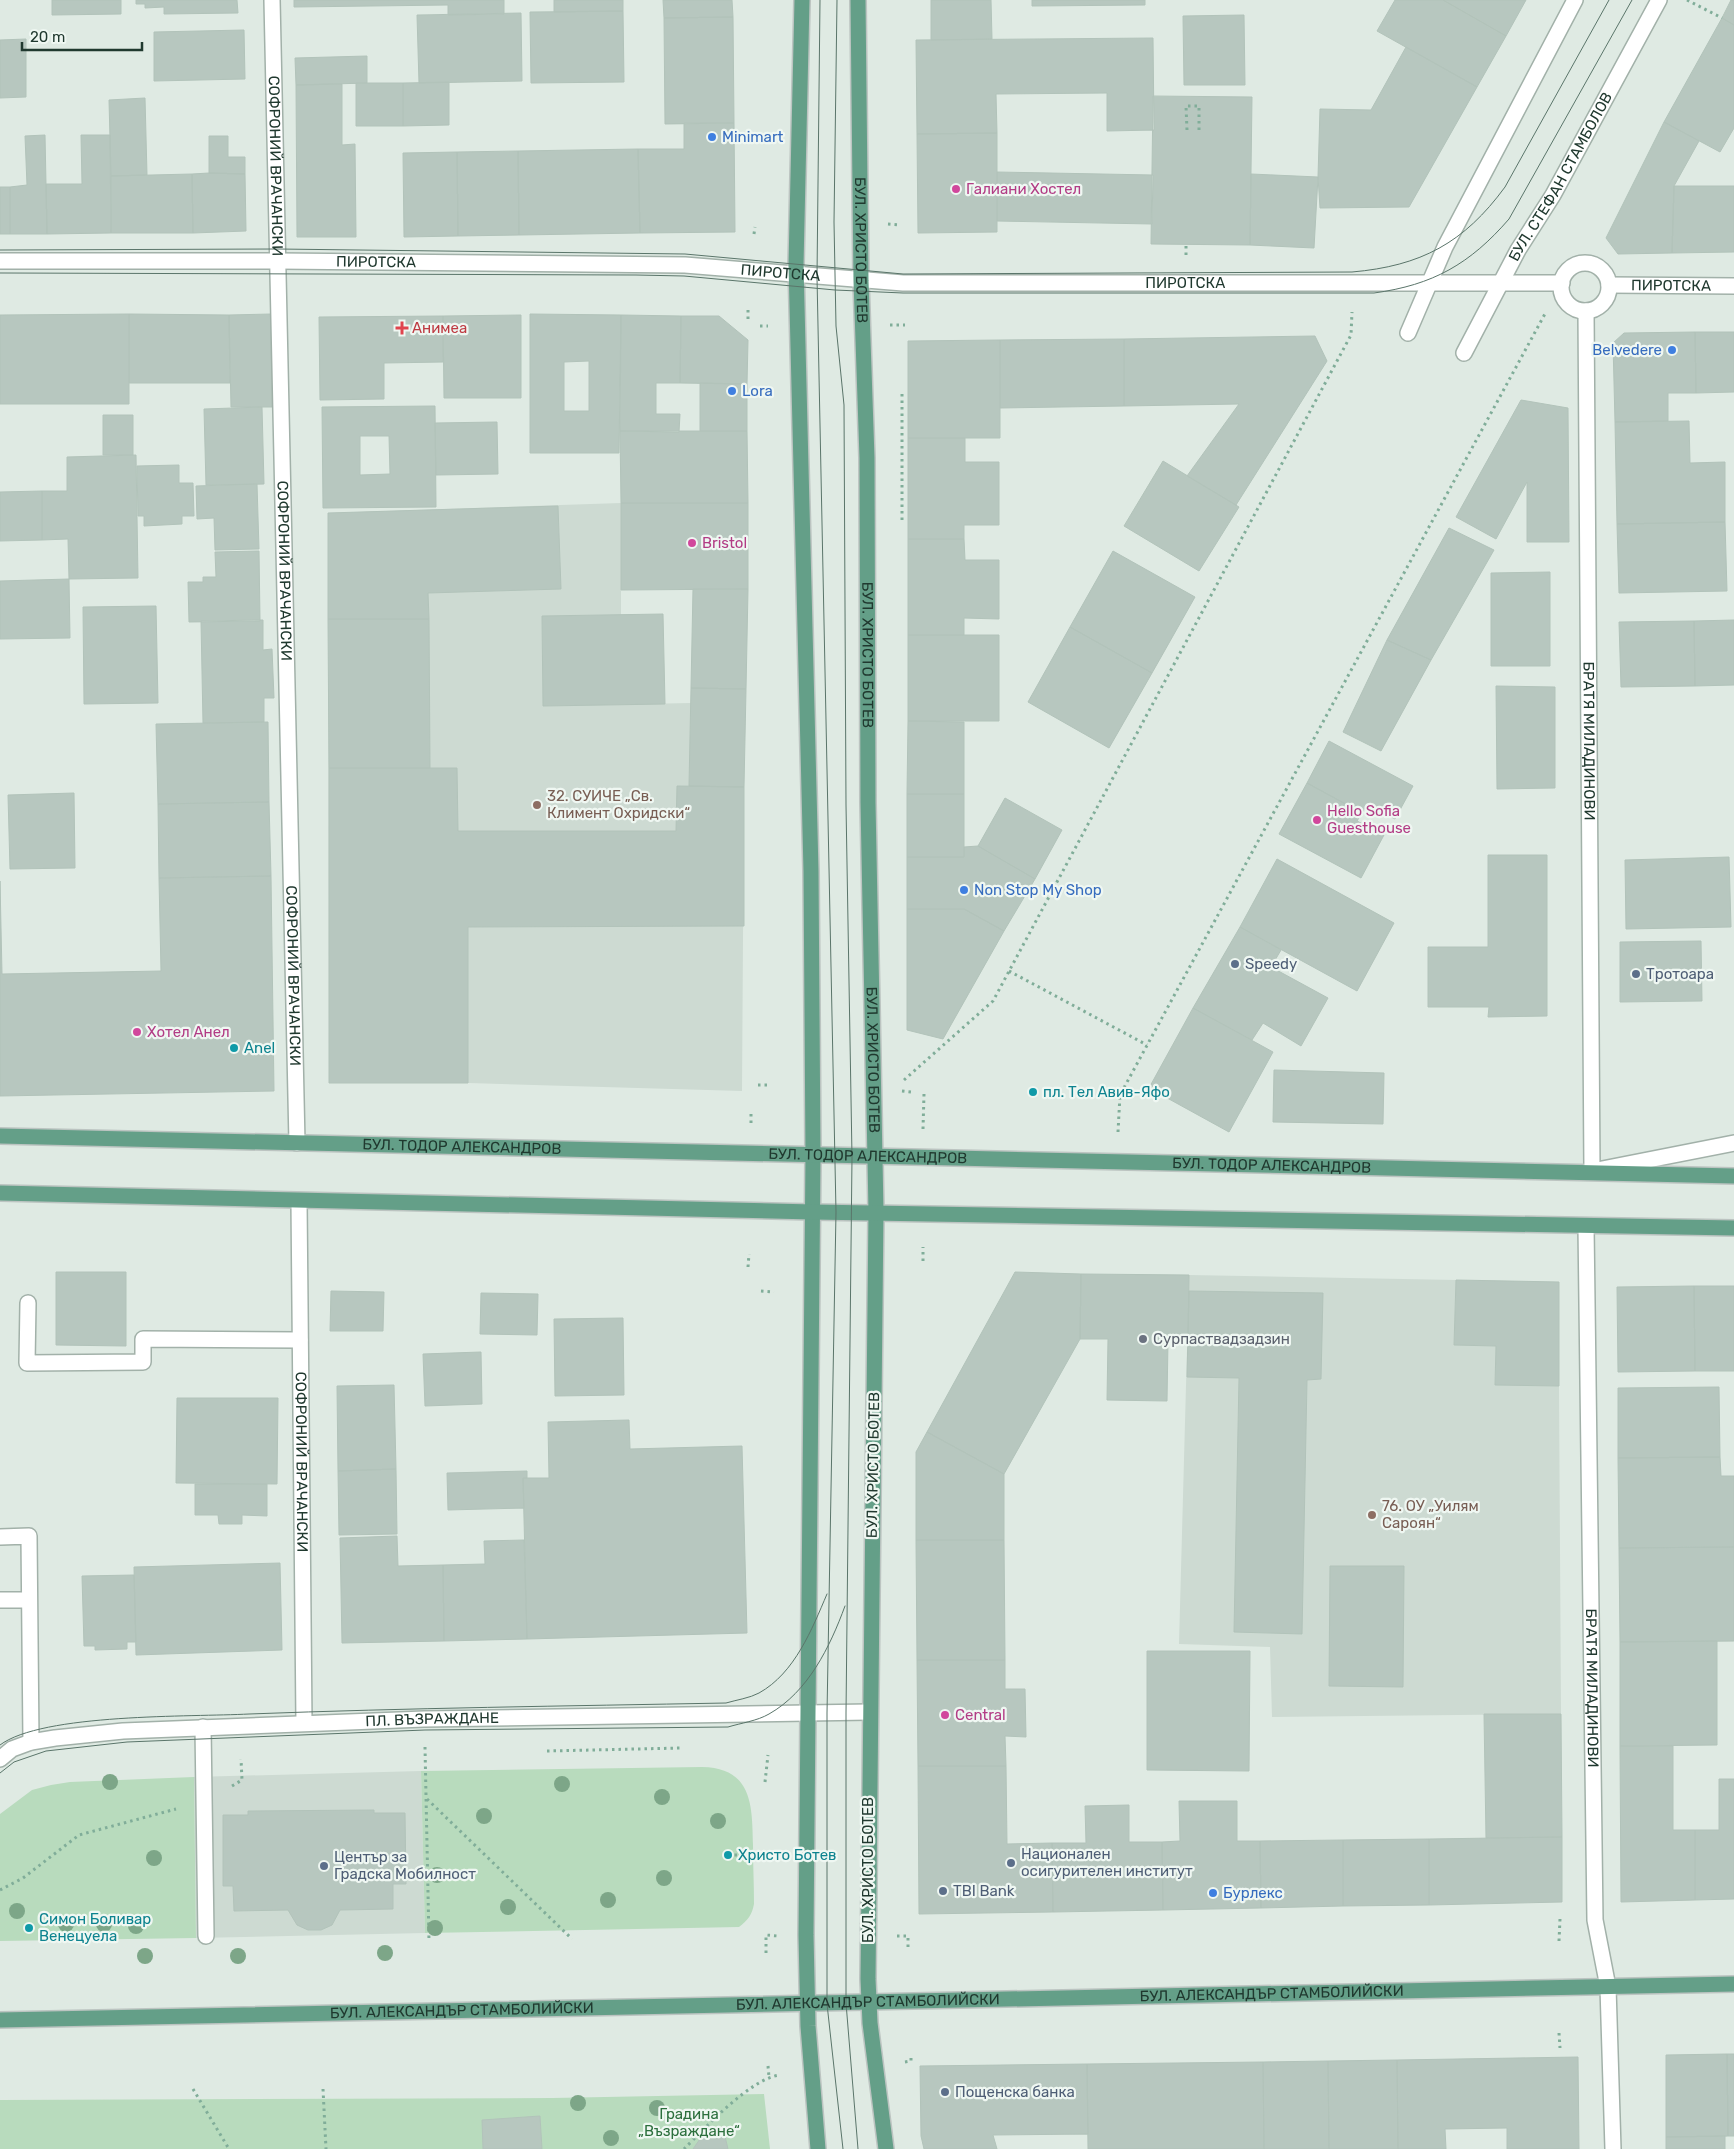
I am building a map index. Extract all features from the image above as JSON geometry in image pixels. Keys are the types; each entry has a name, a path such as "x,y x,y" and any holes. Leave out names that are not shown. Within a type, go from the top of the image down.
{"main road":[{"path":"802,0 797,276 811,861 813,1155 806,1935 807,2004 818,2149"},
{"name":"БУЛ. ХРИСТО БОТЕВ","path":"858,0 861,281 867,458 868,803 876,1212 869,1712 869,2002 886,2149"},
{"name":"БУЛ. ТОДОР АЛЕКСАНДРОВ","path":"0,1136 875,1157 1592,1171 1734,1176"},
{"path":"0,1193 813,1212 1734,1228"},
{"name":"БУЛ. АЛЕКСАНДЪР СТАМБОЛИЙСКИ","path":"0,2020 1734,1984"}],"street":[{"name":"СОФРОНИЙ ВРАЧАНСКИ","path":"272,0 297,1143"},
{"path":"1408,332 1445,246 1575,0"},
{"name":"БУЛ. СТЕФАН СТАМБОЛОВ","path":"1464,353 1518,250 1553,195 1659,0"},
{"name":"ПИРОТСКА","path":"0,261 278,261 684,266 903,283 1562,283"},
{"path":"1583,263 1596,265 1601,269 1609,285 1603,303 1586,311 1569,305 1563,295 1562,283 1564,277 1572,268 1583,263"},
{"name":"ПИРОТСКА","path":"1609,285 1734,286"},
{"name":"БРАТЯ МИЛАДИНОВИ","path":"1586,311 1592,1171"},
{"path":"1592,1171 1734,1143"},
{"name":"СОФРОНИЙ ВРАЧАНСКИ","path":"299,1201 304,1723"},
{"name":"БРАТЯ МИЛАДИНОВИ","path":"1586,1226 1594,1920 1608,1987 1613,2149"},
{"path":"28,1303 27,1363 143,1362 143,1339 300,1340"},
{"path":"0,1536 29,1536 28,1600 31,1742"},
{"path":"0,1600 28,1600"},
{"name":"ПЛ. ВЪЗРАЖДАНЕ","path":"0,1759 12,1749 31,1742 74,1735 203,1727 424,1719 869,1712"},
{"path":"203,1727 206,1936"}],"path":[{"path":"1686,0 1722,18"},
{"path":"1187,130 1186,106 1198,106 1199,131"},
{"path":"754,227 754,234"},
{"path":"903,1081 993,1001 1351,335 1353,283"},
{"path":"1118,1133 1120,1095 1562,283"},
{"path":"748,308 748,319"},
{"path":"890,326 905,325"},
{"path":"760,326 768,326"},
{"path":"902,392 902,520"},
{"path":"1008,971 1148,1045"},
{"path":"758,1085 769,1085"},
{"path":"923,1132 924,1094"},
{"path":"751,1114 751,1125"},
{"path":"923,1247 923,1262"},
{"path":"748,1267 749,1254"},
{"path":"761,1291 774,1292"},
{"path":"424,1719 429,1941"},
{"path":"547,1751 681,1748"},
{"path":"765,1782 768,1755"},
{"path":"0,1890 23,1878 79,1835 204,1801 242,1780 242,1759"},
{"path":"426,1798 572,1938"},
{"path":"728,1855 766,1855"},
{"path":"1560,1919 1560,1941"},
{"path":"766,1953 766,1935 780,1936"},
{"path":"896,1936 908,1936 908,1949"},
{"path":"1560,2033 1560,2048"},
{"path":"911,2056 911,2061"},
{"path":"768,2066 768,2076"},
{"path":"684,2149 723,2110 768,2076 780,2075"},
{"path":"192,2089 229,2149"},
{"path":"323,2089 326,2149"}],"shaded area":[{"name":"32. СУИЧЕ „Св. Климент Охридски“","path":"621,503 621,615 542,616 543,706 691,703 689,786 744,787 742,1091 468,1083 329,1083 328,513"},
{"name":"76. ОУ „Уилям Сароян“","path":"1189,1275 1456,1280 1454,1345 1496,1346 1495,1385 1559,1386 1561,1714 1272,1717 1270,1647 1179,1644"},
{"path":"421,1771 425,1933 196,1938 194,1777"}],"green space":[{"path":"702,1767 719,1769 731,1774 740,1782 750,1803 753,1830 754,1904 749,1917 739,1927 425,1933 421,1771"},
{"path":"194,1777 196,1938 0,1941 0,1814 32,1790 51,1785 70,1782"},
{"name":"Градина „Възраждане“","path":"764,2094 770,2149 0,2149 0,2100 552,2098"}],"building":[{"path":"52,0 121,0 121,14 52,15"},
{"path":"136,0 237,0 238,13 164,14 164,7 145,8 145,4 136,4"},
{"path":"294,0 504,0 504,14 448,15 448,5 294,7"},
{"path":"554,0 623,0 623,11 554,12"},
{"path":"663,0 732,0 733,17 664,18"},
{"path":"931,0 991,0 992,39 931,40"},
{"path":"1032,0 1145,0 1145,5 1032,6"},
{"path":"1395,0 1443,0 1506,36 1477,87 1377,31"},
{"path":"1443,0 1526,0 1506,36"},
{"path":"1731,0 1734,0 1734,25 1722,18"},
{"path":"623,11 624,82 531,83 530,12"},
{"path":"521,13 522,81 419,83 417,15"},
{"path":"1244,15 1245,85 1184,85 1183,16"},
{"path":"733,17 734,123 665,124 664,18"},
{"path":"1722,18 1734,25 1734,128 1720,152 1664,122"},
{"path":"244,30 245,79 154,81 154,32"},
{"path":"1153,38 1154,130 1107,131 1107,93 996,94 997,133 917,134 916,40"},
{"path":"26,39 26,97 0,98 0,40"},
{"path":"1406,47 1477,87 1409,207 1320,208 1318,177 1320,109 1371,110"},
{"path":"367,56 367,83 296,85 295,58"},
{"path":"449,82 449,125 403,126 403,83"},
{"path":"356,83 403,83 403,126 356,126"},
{"path":"342,84 342,145 355,144 356,237 297,237 296,85"},
{"path":"1153,96 1252,97 1250,245 1151,244"},
{"path":"145,98 147,175 111,176 109,100"},
{"path":"1664,122 1699,141 1674,186 1672,253 1618,254 1606,238"},
{"path":"684,123 734,123 735,232 640,233 638,149 684,149"},
{"path":"997,133 997,232 918,233 917,134"},
{"path":"45,135 47,234 10,234 10,187 27,185 25,136"},
{"path":"81,135 110,135 111,233 47,234 46,184 82,184"},
{"path":"209,136 228,136 228,157 245,157 245,174 209,173"},
{"path":"638,149 640,233 519,235 518,151"},
{"path":"518,151 519,235 458,236 457,152"},
{"path":"457,152 458,236 404,237 403,153"},
{"path":"997,172 1153,175 1152,224 997,221"},
{"path":"192,174 245,174 246,231 193,233"},
{"path":"192,174 193,233 111,233 111,176"},
{"path":"1251,174 1318,177 1314,248 1250,245"},
{"path":"1674,186 1734,186 1734,252 1672,253"},
{"path":"0,187 10,187 10,234 0,234"},
{"path":"129,314 129,404 0,404 0,315"},
{"path":"129,314 229,315 230,383 129,383"},
{"path":"271,314 272,407 231,407 229,315"},
{"path":"530,314 621,315 619,453 530,453","holes":["589,361 589,411 564,411 564,362"]},
{"path":"521,315 521,398 444,398 443,316"},
{"path":"621,315 681,316 680,383 656,383 656,414 680,414 679,432 620,431"},
{"path":"443,316 443,362 384,363 384,399 320,400 319,317"},
{"path":"681,316 719,316 748,340 747,384 680,383"},
{"path":"1695,332 1696,393 1668,393 1668,421 1615,422 1613,343 1624,333"},
{"path":"1695,332 1734,332 1734,392 1696,393"},
{"path":"1315,336 1327,361 1236,505 1187,476 1239,404 1124,406 1124,339"},
{"path":"1124,339 1124,406 1000,408 1000,340"},
{"path":"1000,340 1000,438 908,438 908,341"},
{"path":"700,383 747,384 747,431 700,431"},
{"path":"1521,400 1568,408 1569,542 1527,542 1527,482 1496,539 1456,517"},
{"path":"435,406 436,507 323,508 322,407","holes":["360,436 389,436 390,474 360,475"]},
{"path":"262,407 264,484 206,485 204,409"},
{"path":"103,415 133,415 133,455 103,455"},
{"path":"1689,421 1690,463 1725,462 1725,522 1617,524 1615,422"},
{"path":"497,422 498,474 436,475 435,423"},
{"path":"620,431 747,431 748,503 621,503"},
{"path":"908,438 965,438 965,462 999,462 999,525 964,525 964,539 908,539"},
{"path":"136,455 138,578 69,579 68,539 42,540 42,491 67,491 67,457"},
{"path":"1163,461 1239,507 1199,571 1124,526"},
{"path":"179,465 179,483 193,483 194,516 182,516 182,524 144,526 144,516 138,516 137,466"},
{"path":"257,484 259,549 215,550 214,518 197,519 196,486"},
{"path":"42,491 42,540 0,541 0,492"},
{"path":"621,503 748,503 748,589 621,590"},
{"path":"558,506 561,589 428,593 429,619 328,619 328,513"},
{"path":"1725,522 1727,591 1619,593 1617,524"},
{"path":"1449,528 1494,550 1431,660 1387,640"},
{"path":"908,539 964,539 965,560 999,560 999,619 964,618 964,635 908,635"},
{"path":"259,551 260,621 189,622 188,582 203,582 203,577 216,577 215,552"},
{"path":"1113,551 1195,597 1152,673 1070,627"},
{"path":"1550,572 1550,666 1491,666 1491,573"},
{"path":"69,579 70,638 0,639 0,581"},
{"path":"693,589 748,589 746,689 691,688"},
{"path":"156,606 158,703 84,704 83,607"},
{"path":"663,614 665,704 543,706 542,616"},
{"path":"328,619 429,619 430,768 329,768"},
{"path":"263,620 263,650 272,649 274,698 264,698 264,722 203,723 201,621"},
{"path":"1734,620 1734,685 1695,686 1694,621"},
{"path":"1694,621 1695,686 1621,687 1619,622"},
{"path":"1070,627 1152,673 1109,748 1028,702"},
{"path":"908,635 999,635 999,721 908,721"},
{"path":"1387,640 1431,660 1381,751 1343,732"},
{"path":"1496,686 1555,687 1555,788 1497,789"},
{"path":"691,688 746,689 744,787 689,786"},
{"path":"908,721 964,722 964,794 907,794"},
{"path":"268,722 269,802 158,804 156,724"},
{"path":"1329,741 1413,786 1395,819 1367,804 1362,813 1307,783"},
{"path":"329,768 457,768 458,831 676,831 677,786 744,787 744,926 468,927 468,1083 329,1083"},
{"path":"1307,783 1362,813 1357,821 1384,835 1361,878 1279,834"},
{"path":"74,793 75,868 10,869 8,795"},
{"path":"907,794 964,794 964,857 907,857"},
{"path":"1005,798 1062,830 1035,879 978,846"},
{"path":"269,802 271,876 159,878 158,804"},
{"path":"978,846 1035,879 1004,931 964,909 907,909 907,857 964,857 964,847"},
{"path":"1488,855 1547,855 1547,1016 1488,1017 1489,1007 1428,1007 1428,947 1488,947"},
{"path":"1729,857 1731,927 1626,929 1625,860"},
{"path":"1277,859 1394,923 1357,991 1240,927"},
{"name":"Хотел Анел","path":"271,876 274,1091 0,1096 0,881 2,974 161,971 159,878"},
{"path":"907,909 964,909 1004,931 943,1039 907,1030"},
{"path":"1240,927 1281,950 1271,967 1328,998 1301,1046 1263,1023 1252,1040 1193,1008"},
{"path":"1701,941 1702,1001 1620,1002 1620,942"},
{"path":"1193,1008 1273,1052 1229,1132 1149,1088"},
{"path":"1274,1070 1384,1073 1383,1124 1273,1122"},
{"path":"56,1272 126,1272 126,1346 56,1345"},
{"path":"1015,1272 1081,1274 1080,1339 1004,1474 927,1432"},
{"path":"1081,1274 1189,1275 1188,1341 1168,1340 1167,1401 1107,1400 1108,1339 1080,1339"},
{"path":"1456,1280 1559,1282 1559,1386 1495,1385 1496,1346 1454,1345"},
{"path":"1694,1286 1734,1286 1734,1371 1695,1371"},
{"path":"1694,1286 1695,1371 1618,1372 1617,1287"},
{"path":"331,1291 384,1292 383,1331 330,1331"},
{"path":"1189,1291 1323,1293 1321,1379 1307,1380 1302,1634 1234,1632 1239,1378 1187,1377"},
{"path":"481,1293 538,1294 537,1335 480,1334"},
{"path":"623,1318 624,1395 555,1396 554,1319"},
{"path":"481,1352 482,1404 425,1406 423,1354"},
{"path":"394,1385 396,1469 338,1471 337,1386"},
{"path":"1719,1387 1720,1457 1618,1458 1618,1388"},
{"path":"177,1398 278,1398 277,1484 176,1483"},
{"path":"629,1420 630,1449 742,1446 747,1633 527,1639 523,1478 549,1478 548,1422"},
{"path":"927,1432 1004,1474 1004,1540 916,1540 916,1452"},
{"path":"1720,1457 1721,1476 1734,1476 1734,1547 1619,1548 1618,1458"},
{"path":"396,1469 397,1534 339,1535 338,1471"},
{"path":"527,1471 527,1478 523,1478 524,1508 448,1510 447,1473"},
{"path":"195,1484 267,1484 267,1516 242,1515 242,1524 219,1524 218,1515 195,1515"},
{"path":"397,1536 398,1566 443,1565 444,1641 342,1643 340,1538"},
{"path":"524,1540 527,1639 444,1641 443,1565 485,1564 484,1541"},
{"path":"916,1540 1004,1540 1005,1660 917,1660"},
{"path":"1734,1547 1734,1641 1620,1642 1619,1548"},
{"path":"280,1563 282,1650 136,1655 134,1567"},
{"path":"1330,1566 1404,1566 1403,1687 1329,1686"},
{"path":"134,1575 136,1642 127,1642 127,1649 95,1650 95,1646 84,1646 82,1576"},
{"path":"1717,1641 1717,1745 1620,1746 1620,1642"},
{"path":"1147,1651 1250,1651 1249,1771 1147,1770"},
{"path":"917,1660 1005,1660 1005,1689 1025,1689 1026,1737 1005,1736 1006,1766 918,1766"},
{"path":"1484,1714 1561,1714 1562,1837 1486,1838"},
{"path":"1620,1746 1673,1746 1673,1830 1695,1830 1695,1900 1621,1902"},
{"path":"918,1766 1006,1766 1007,1844 1052,1843 1053,1912 919,1914"},
{"path":"1719,1779 1734,1779 1734,1899 1695,1900 1695,1830 1719,1830"},
{"path":"1179,1801 1237,1801 1237,1841 1260,1841 1261,1908 1163,1910 1162,1842 1180,1841"},
{"path":"1129,1805 1129,1842 1162,1842 1163,1910 1053,1912 1052,1843 1086,1843 1085,1806"},
{"path":"374,1810 374,1813 405,1813 406,1884 393,1884 393,1909 340,1910 332,1925 321,1930 308,1930 297,1925 288,1910 234,1911 233,1886 223,1886 223,1815 248,1815 248,1811"},
{"path":"1562,1837 1562,1902 1429,1905 1429,1839"},
{"path":"1429,1839 1429,1905 1343,1906 1343,1840"},
{"path":"1343,1840 1343,1906 1261,1908 1260,1841"},
{"path":"1727,2054 1734,2054 1734,2136 1728,2136"},
{"path":"1727,2054 1728,2136 1666,2137 1666,2055"},
{"path":"1578,2057 1579,2149 1507,2149 1507,2128 1445,2129 1446,2149 1398,2149 1397,2060"},
{"path":"1397,2060 1398,2149 1329,2149 1328,2061"},
{"path":"1328,2061 1329,2149 1264,2149 1263,2062"},
{"path":"1263,2062 1264,2149 1088,2149 1087,2064"},
{"path":"1087,2064 1088,2134 993,2135 997,2149 924,2149 921,2136 920,2066"},
{"path":"540,2116 542,2149 483,2149 482,2120"},
{"path":"723,2128 728,2149 693,2149 702,2136"},
{"path":"1725,2136 1725,2149 1666,2149 1666,2137"}],"tram line":[{"path":"820,0 817,277 836,1212 827,1713 827,2004 843,2149"},
{"path":"837,0 834,222 836,326 844,405 846,805 852,1157 846,1713 846,2003 858,2149"},
{"path":"0,250 278,249 685,254 903,274 1352,272 1377,269 1420,257 1439,248 1457,237 1474,223 1489,206 1505,187 1609,0"},
{"path":"0,273 636,275 684,276 835,290 903,293 1374,293 1415,284 1449,270 1480,248 1509,219 1632,0"},
{"path":"0,1745 20,1735 49,1727 119,1719 368,1710 726,1703 759,1693 783,1674 801,1649 827,1594"},
{"path":"0,1773 14,1762 46,1751 127,1742 425,1730 728,1727 769,1714 795,1694 825,1652 845,1606"}],"place":[{"name":"Minimart","path":"712,137"},
{"name":"Галиани Хостел","path":"956,189"},
{"name":"Анимеа","path":"402,328"},
{"name":"Belvedere","path":"1672,350"},
{"name":"Lora","path":"732,391"},
{"name":"Bristol","path":"692,543"},
{"name":"32. СУИЧЕ „Св. Климент Охридски“","path":"537,805"},
{"name":"Hello Sofia Guesthouse","path":"1317,820"},
{"name":"Non Stop My Shop","path":"964,890"},
{"name":"Speedy","path":"1235,964"},
{"name":"Тротоара","path":"1636,974"},
{"name":"Хотел Анел","path":"137,1032"},
{"name":"Anel","path":"234,1048"},
{"name":"пл. Тел Авив-Яфо","path":"1033,1092"},
{"name":"Сурпаствадзадзин","path":"1143,1339"},
{"name":"76. ОУ „Уилям Сароян“","path":"1372,1515"},
{"name":"Central","path":"945,1715"},
{"name":"Христо Ботев","path":"728,1855"},
{"name":"Национален осигурителен институт","path":"1011,1863"},
{"name":"Център за Градска Мобилност","path":"324,1866"},
{"name":"TBI Bank","path":"943,1891"},
{"name":"Бурлекс","path":"1213,1893"},
{"name":"Симон Боливар Венецуела","path":"29,1928"},
{"name":"Пощенска банка","path":"945,2092"}]}
